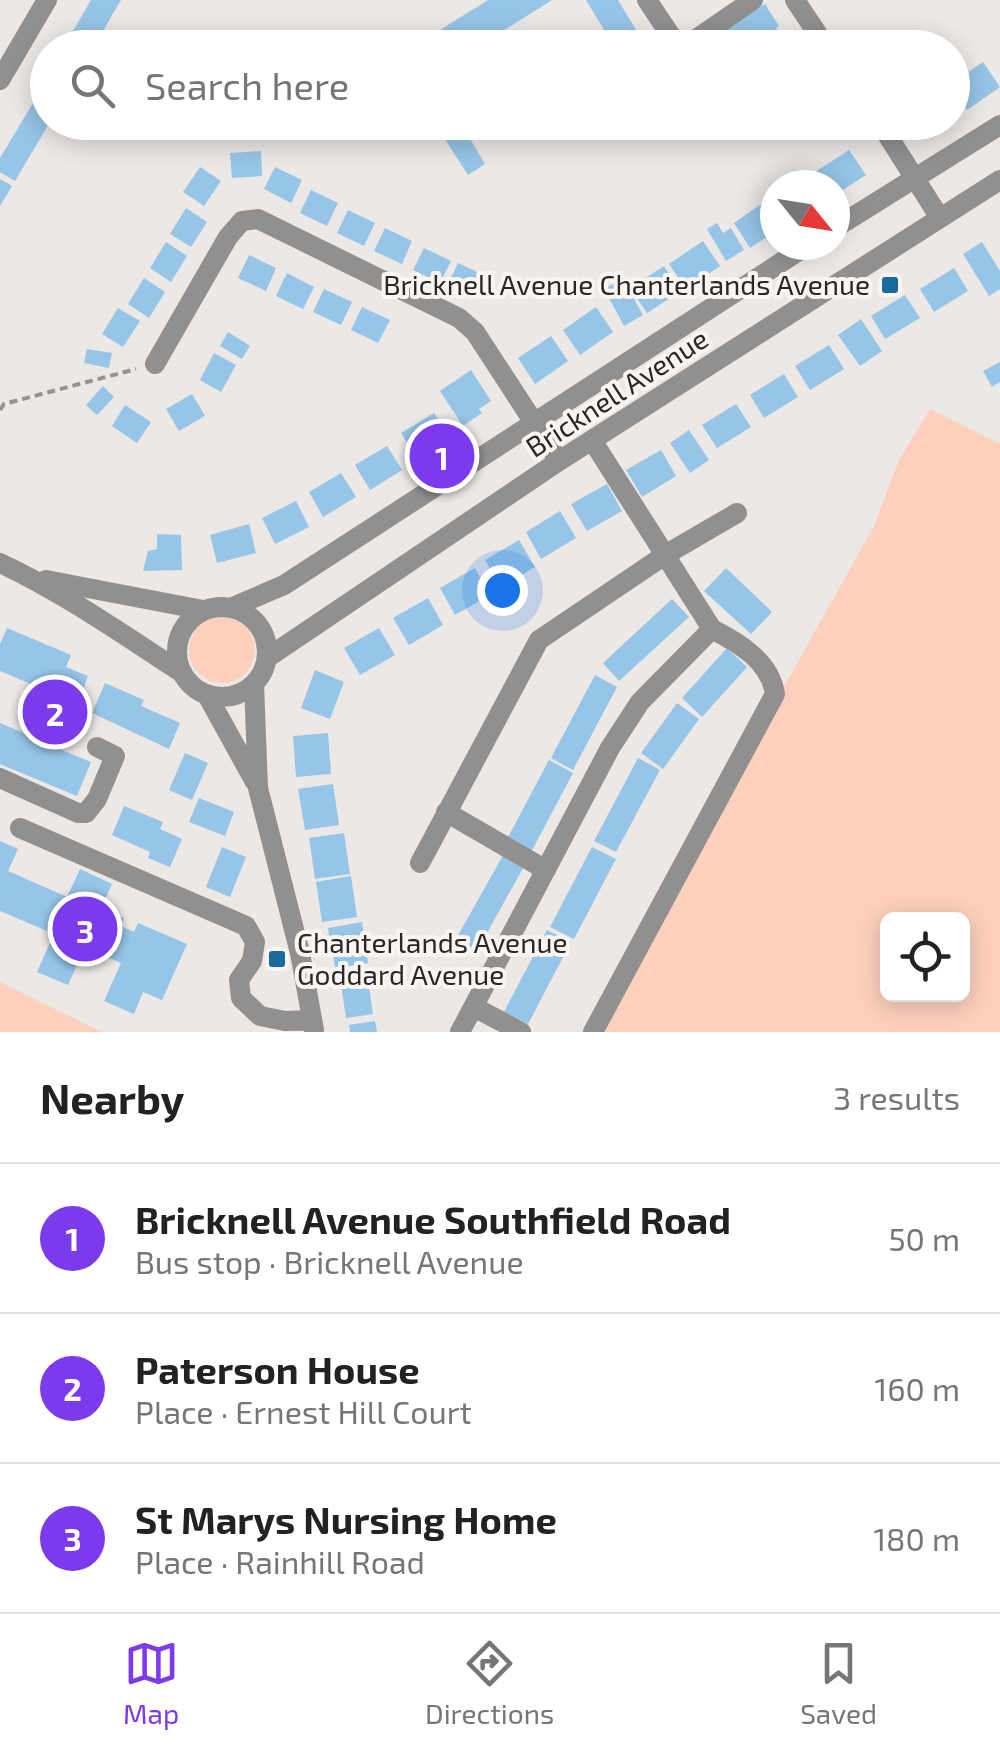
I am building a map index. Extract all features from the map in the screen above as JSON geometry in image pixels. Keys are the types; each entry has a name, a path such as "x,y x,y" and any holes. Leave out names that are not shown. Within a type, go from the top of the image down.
{"street":[{"path":"0,80 47,0"},
{"path":"647,0 668,30"},
{"path":"708,30 753,0"},
{"path":"795,0 815,30"},
{"path":"850,219 1000,124"},
{"path":"890,140 940,218"},
{"name":"Bricknell Avenue","path":"267,658 559,461 1000,180"},
{"path":"155,364 228,237 242,221 258,219 459,318 474,332 559,461"},
{"name":"Bricknell Avenue","path":"233,607 284,585 785,260"},
{"path":"592,440 712,629 756,658 774,684 775,694 593,1032"},
{"path":"420,863 540,640 665,555 736,513"},
{"path":"0,564 29,577 181,672 192,686 207,695 232,696 261,676 267,658 265,636 251,616 233,607 204,610 29,577"},
{"path":"181,672 176,652 186,624 204,610"},
{"path":"460,1032 610,748 640,702 712,629"},
{"path":"20,828 246,926 255,942 252,961 240,980 241,998 260,1016 313,1026 300,953 258,788 254,684"},
{"path":"207,695 258,788"},
{"path":"0,778 78,813 86,813 97,799 115,756 97,747"},
{"path":"446,812 546,870"},
{"path":"474,1007 521,1032"}],"path":[{"path":"0,410 4,404 155,364"}],"shaded area":[{"path":"930,409 1000,444 1000,1032 600,1032 773,706 874,526 899,460"},
{"path":"222,617 245,627 255,650 245,673 222,683 199,673 189,650 199,627"},
{"path":"0,982 102,1032 0,1032"}],"building":[{"path":"91,0 121,0 104,30 74,30"},
{"path":"488,0 552,0 504,30 440,30"},
{"path":"586,0 618,0 636,30 604,30"},
{"path":"765,4 779,26 777,30 722,30"},
{"path":"983,62 1000,87 970,108 970,71"},
{"path":"30,108 30,140 39,140 15,181 0,172 0,158"},
{"path":"446,140 471,140 485,164 468,175"},
{"path":"849,150 866,175 850,185 850,170 818,170"},
{"path":"261,151 262,176 232,178 230,153"},
{"path":"200,167 221,181 204,206 183,192"},
{"path":"275,167 302,180 291,203 264,189"},
{"path":"0,179 12,186 0,206"},
{"path":"311,190 338,203 327,226 300,213"},
{"path":"760,205 760,242 750,248 734,223"},
{"path":"186,208 207,222 191,247 170,234"},
{"path":"348,210 375,223 364,246 337,233"},
{"path":"717,223 723,233 731,228 744,250 726,261 707,229"},
{"path":"385,228 412,241 402,264 374,251"},
{"path":"703,241 720,266 686,289 669,264"},
{"path":"166,242 187,256 171,282 150,268"},
{"path":"982,242 1000,271 1000,289 989,296 963,254"},
{"path":"424,248 451,261 440,283 413,270"},
{"path":"249,255 276,268 266,291 238,278"},
{"path":"458,263 486,276 475,299 447,286"},
{"path":"664,266 681,291 647,313 630,288"},
{"path":"954,268 968,291 934,312 920,289"},
{"path":"287,273 314,287 303,309 276,296"},
{"path":"144,278 165,292 149,318 128,304"},
{"path":"615,283 621,295 629,290 643,315 624,326 604,289"},
{"path":"324,289 352,302 341,325 313,312"},
{"path":"905,295 920,318 885,339 871,316"},
{"path":"362,307 390,320 378,343 351,330"},
{"path":"596,307 613,332 580,355 563,330"},
{"path":"118,308 140,321 123,347 102,334"},
{"path":"861,319 882,351 860,366 838,335"},
{"path":"228,332 250,346 242,359 220,346"},
{"path":"551,336 568,361 535,384 518,358"},
{"path":"829,345 844,369 810,390 795,366"},
{"path":"87,349 112,353 109,368 84,363"},
{"path":"214,353 236,365 221,392 200,380"},
{"path":"1000,362 1000,382 992,387 983,371"},
{"path":"471,370 491,401 463,426 440,391"},
{"path":"784,374 798,397 764,418 750,395"},
{"path":"103,386 114,397 97,415 86,405"},
{"path":"192,394 205,416 179,431 166,409"},
{"path":"736,404 751,427 717,448 702,425"},
{"path":"125,405 151,422 137,443 112,426"},
{"path":"434,413 448,437 416,457 401,433"},
{"path":"689,430 709,460 690,473 670,443"},
{"path":"387,446 402,470 370,490 355,465"},
{"path":"661,450 676,476 642,497 626,470"},
{"path":"341,473 356,497 323,517 309,492"},
{"path":"607,484 622,511 587,531 571,504"},
{"path":"296,501 309,527 275,544 262,518"},
{"path":"560,511 576,538 541,559 526,532"},
{"path":"249,524 256,553 217,563 210,535"},
{"path":"157,534 181,535 182,570 143,571 148,551 157,549"},
{"path":"519,540 535,567 500,587 485,560"},
{"path":"475,568 490,595 455,615 440,588"},
{"path":"726,568 772,612 751,634 704,591"},
{"path":"428,598 443,625 409,645 393,618"},
{"path":"672,599 689,617 619,681 603,663"},
{"path":"7,628 71,655 66,667 88,676 78,702 72,699 52,746 91,762 77,796 0,764 0,723 33,737 52,693 0,671 0,644"},
{"path":"379,628 395,655 360,675 344,648"},
{"path":"727,648 747,667 702,717 682,698"},
{"path":"315,670 344,682 330,719 301,708"},
{"path":"595,675 617,687 573,770 551,758"},
{"path":"105,683 144,700 141,706 180,723 169,749 92,713"},
{"path":"677,703 699,719 663,769 641,753"},
{"path":"328,733 331,774 296,777 293,736"},
{"path":"185,753 208,763 192,800 169,790"},
{"path":"638,758 660,770 616,852 594,841"},
{"path":"549,760 573,773 530,854 506,841"},
{"path":"333,784 339,825 305,830 298,789"},
{"path":"199,798 234,812 225,836 189,822"},
{"path":"124,806 163,822 160,829 182,839 170,867 148,858 150,852 112,835"},
{"path":"344,833 350,874 315,879 309,838"},
{"path":"0,841 18,849 8,871 67,897 80,869 112,884 97,917 105,921 109,912 124,918 121,926 134,932 138,923 187,944 162,1000 143,992 134,1014 104,1001 121,963 85,947 68,985 37,972 54,934 0,911"},
{"path":"222,847 246,857 230,897 206,887"},
{"path":"592,847 616,859 574,939 550,927"},
{"path":"506,850 527,861 477,951 456,939"},
{"path":"351,876 357,917 322,922 316,882"},
{"path":"362,922 368,963 335,968 333,954 346,952 344,939 330,941 328,928"},
{"path":"547,930 571,942 528,1024 504,1012"},
{"path":"367,974 373,1014 346,1018 340,978"},
{"path":"375,1021 377,1032 350,1032 349,1025"}],"place":[{"name":"Bricknell Avenue Chanterlands Avenue","path":"890,285"},
{"name":"Bricknell Avenue Southfield Road","path":"442,456"},
{"name":"Paterson House","path":"55,712"},
{"name":"St Marys Nursing Home","path":"85,929"},
{"name":"Chanterlands Avenue Goddard Avenue","path":"277,959"}]}
